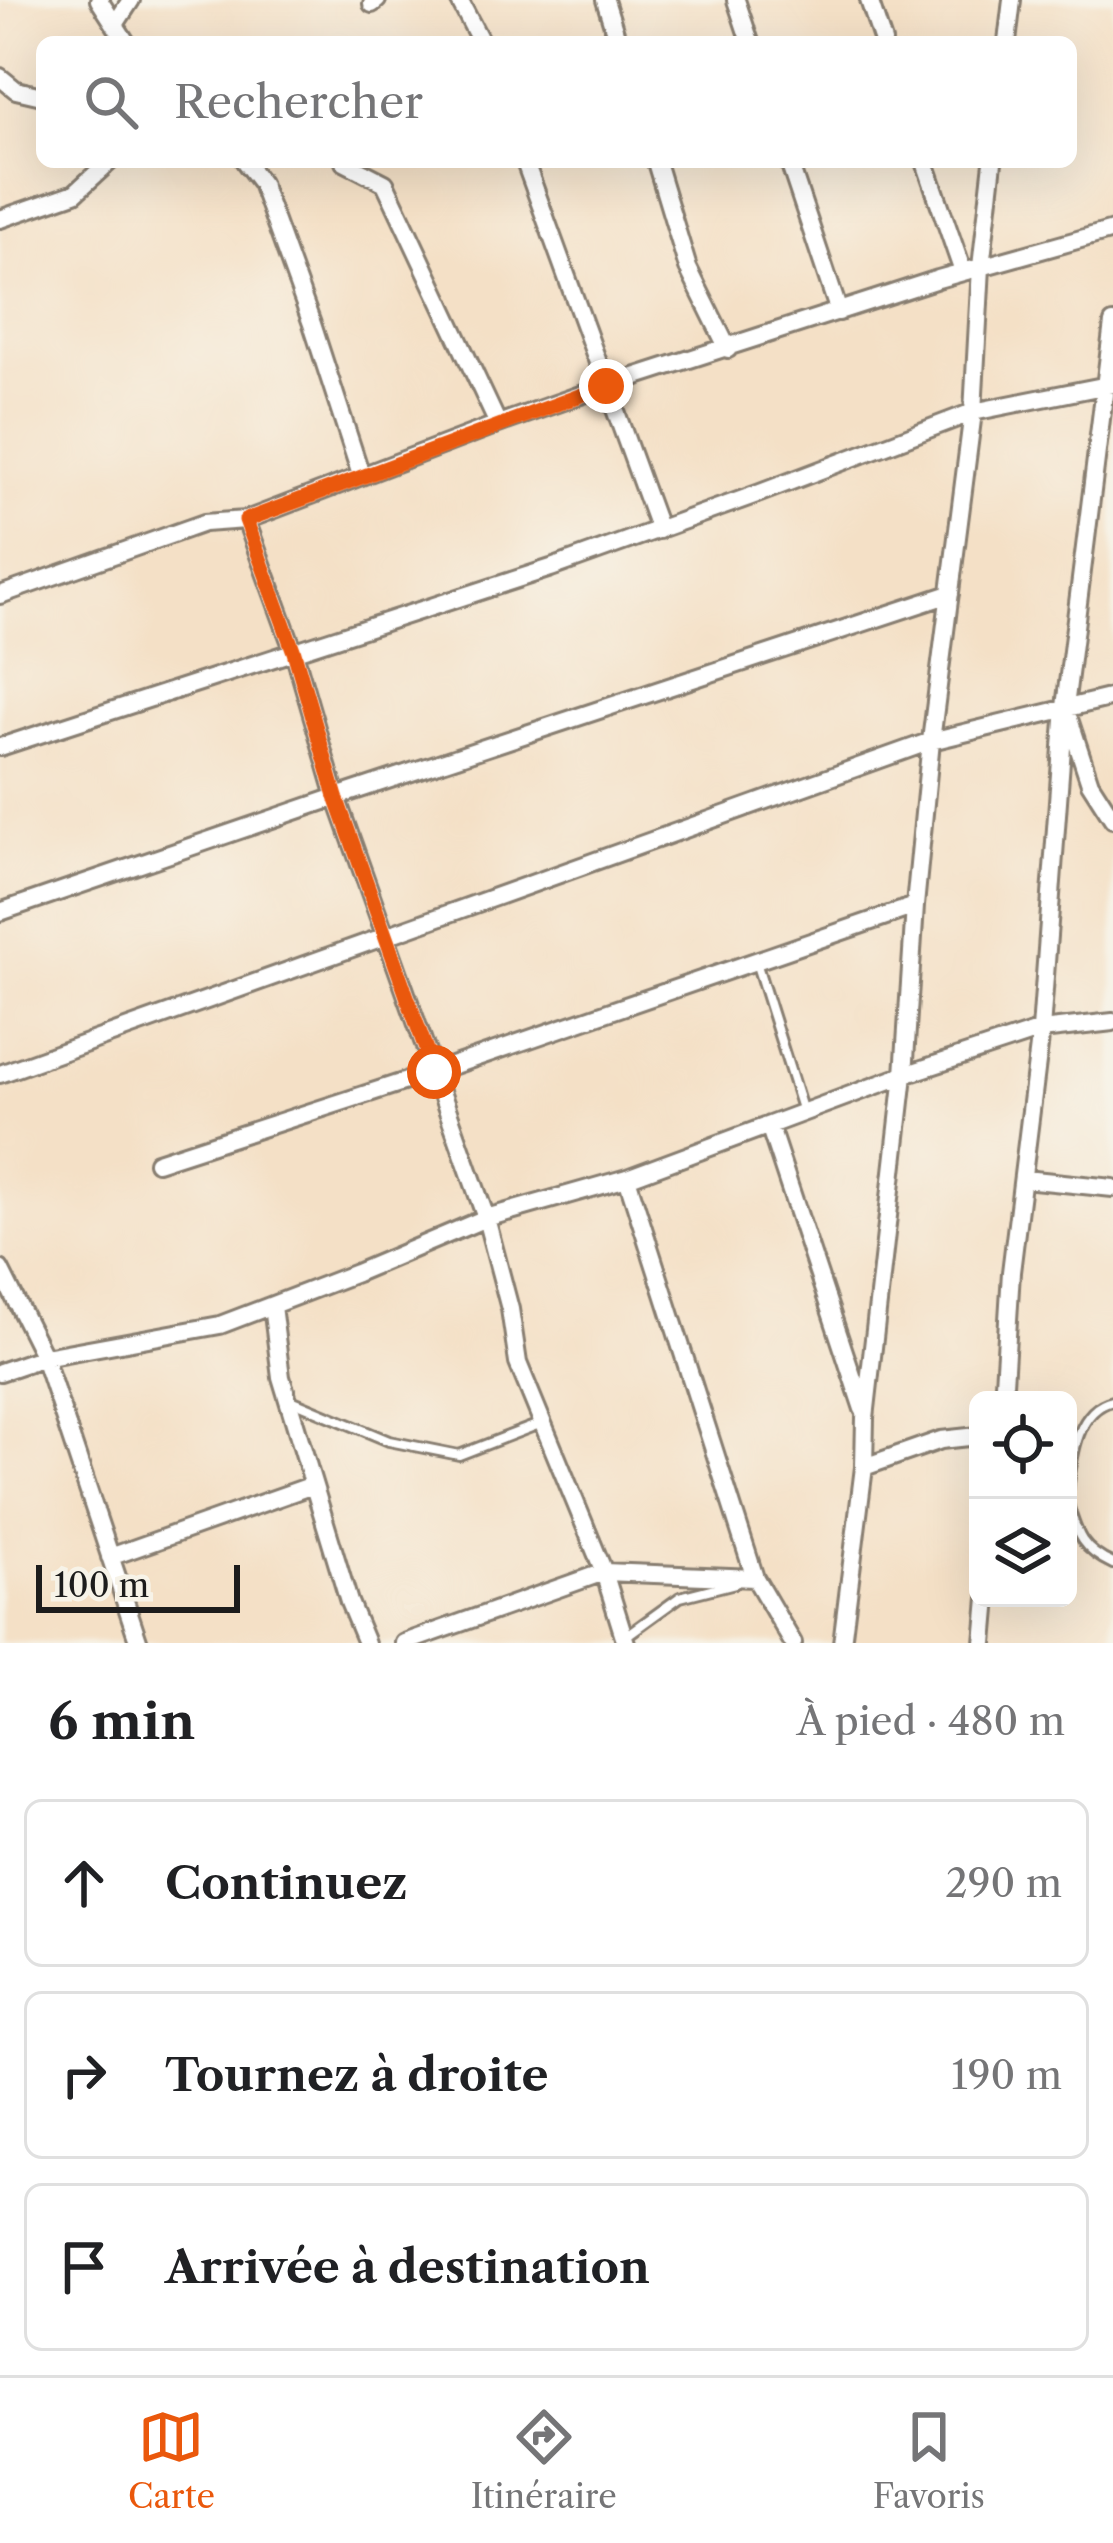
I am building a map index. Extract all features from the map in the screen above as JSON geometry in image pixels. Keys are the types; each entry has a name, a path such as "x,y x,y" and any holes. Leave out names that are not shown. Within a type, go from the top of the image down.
{"street":[{"path":"99,0 123,36"},
{"path":"116,22 131,0"},
{"path":"459,0 478,36"},
{"path":"605,0 616,36"},
{"path":"736,0 748,36"},
{"path":"868,0 882,36"},
{"path":"1008,36 1012,0"},
{"path":"0,77 16,91 36,94"},
{"path":"0,219 75,193 103,168"},
{"path":"250,168 261,183 361,475"},
{"path":"356,168 385,183 498,424"},
{"path":"527,168 659,530"},
{"path":"658,168 688,268 728,349"},
{"path":"791,168 839,312"},
{"path":"929,168 972,269"},
{"path":"842,1643 904,1075 931,741 974,412 972,269 992,168"},
{"path":"0,595 204,523 246,520 606,386 972,269 1113,230"},
{"path":"1004,1391 1011,1272 1041,1030 1065,706 1111,387 1113,323"},
{"path":"0,747 550,568 974,412 1111,387"},
{"path":"246,520 294,652 336,797 486,1218 510,1309 518,1364 604,1572 626,1640"},
{"path":"0,913 950,594"},
{"path":"0,1074 931,741 1113,697"},
{"path":"1065,706 1090,783 1113,819"},
{"path":"157,1162 915,906"},
{"path":"0,1372 44,1357 220,1325 486,1218 627,1178 904,1075 1041,1030 1113,1022"},
{"path":"769,1125 866,1418"},
{"path":"627,1178 754,1578 793,1643"},
{"path":"1024,1180 1113,1188"},
{"path":"0,1269 44,1357 139,1643"},
{"path":"272,1306 287,1399 366,1643"},
{"path":"864,1467 941,1440 969,1437"},
{"path":"110,1557 314,1485"},
{"path":"404,1643 604,1572 754,1578"},
{"path":"984,1643 987,1607"}],"lane":[{"path":"755,960 803,1112"},
{"path":"287,1399 388,1441 459,1455 544,1422"},
{"path":"1077,1443 1094,1408 1113,1401"},
{"path":"1077,1535 1093,1555 1113,1564"},
{"path":"626,1640 680,1597 754,1578"}],"route":[{"path":"434,1072 336,797 294,652 246,520 606,386"}]}
